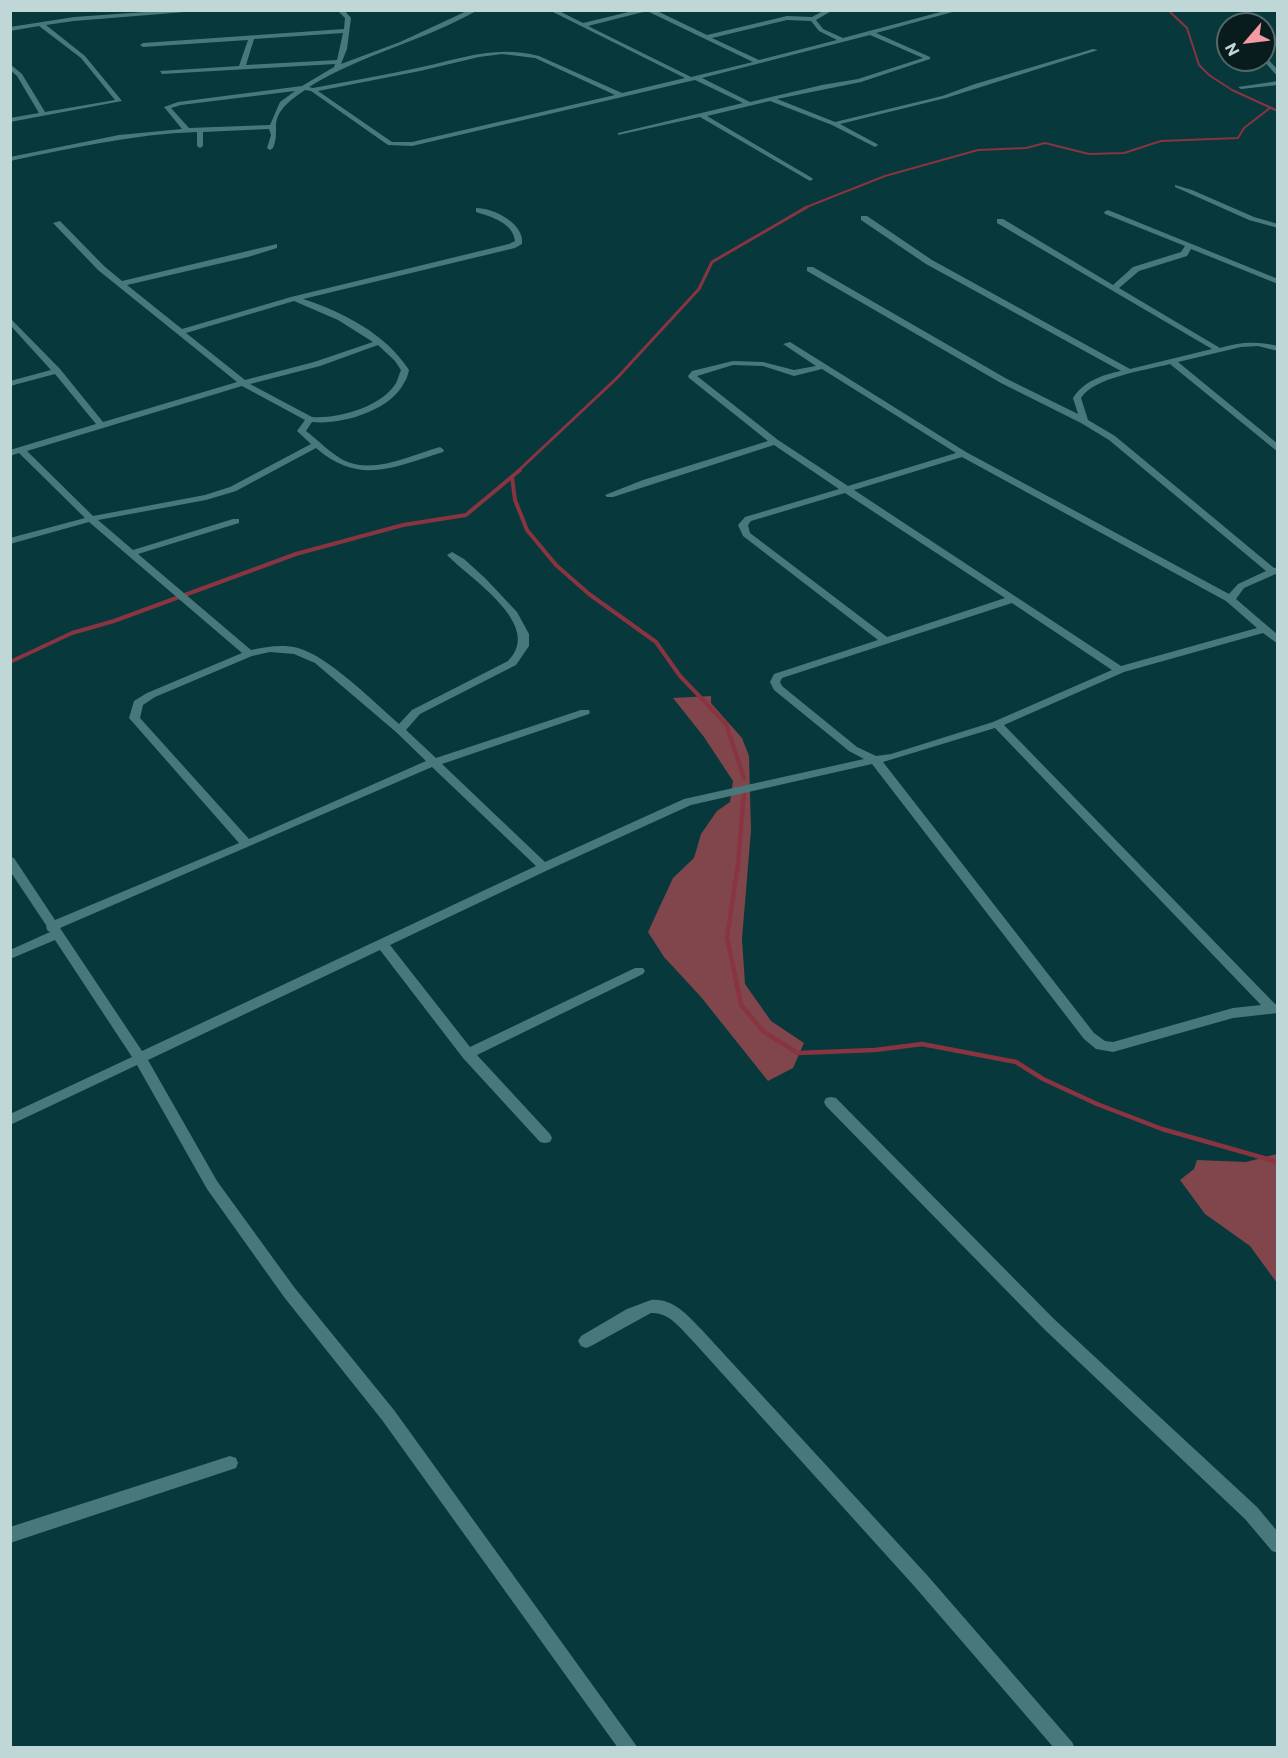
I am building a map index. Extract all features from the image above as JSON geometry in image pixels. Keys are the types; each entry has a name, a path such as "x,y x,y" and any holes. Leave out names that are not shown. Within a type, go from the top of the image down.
{"street":[{"path":"125,16 144,10"},
{"path":"10,29 39,23 155,12 207,10"},
{"path":"270,148 274,135 272,127 282,103 338,65 345,52 344,34 348,18 340,10"},
{"path":"162,72 242,67 338,65 368,56 475,10"},
{"path":"552,10 749,104"},
{"path":"583,25 647,10 759,62"},
{"path":"659,14 674,10"},
{"path":"708,37 787,18 813,19 830,10"},
{"path":"188,131 167,107 180,103 304,88 312,90 390,144 400,146 694,78 957,10"},
{"path":"813,19 821,30 844,40"},
{"path":"10,120 115,103 119,98 83,57 39,23"},
{"path":"142,45 346,31"},
{"path":"620,134 859,81 928,57 871,33"},
{"path":"242,67 252,37"},
{"path":"834,124 944,97 1095,50"},
{"path":"345,52 368,56"},
{"path":"312,90 436,65 485,52 504,52 546,60 598,86 623,95"},
{"path":"10,66 20,75 43,115"},
{"path":"1241,87 1278,83"},
{"path":"770,99 834,124 875,145"},
{"path":"701,115 810,179"},
{"path":"10,159 119,137 272,127"},
{"path":"200,130 200,146"},
{"path":"1177,186 1211,199 1243,217 1278,226"},
{"path":"182,332 294,299 512,246 519,242 517,232 509,224 479,210"},
{"path":"1108,212 1278,282"},
{"path":"864,218 929,262 1130,372"},
{"path":"1000,221 1220,351"},
{"path":"57,224 100,268 243,383 310,420 321,422 340,419 362,411 383,400 400,384 405,370 400,359 380,342 327,309 294,299"},
{"path":"120,284 248,255 274,246"},
{"path":"1114,288 1131,272 1184,255 1189,246"},
{"path":"810,269 1004,381 1084,421 1112,438 1275,571 1241,586 1230,599"},
{"path":"10,320 14,328 57,371 101,426"},
{"path":"10,453 243,383 317,364 380,342"},
{"path":"788,344 963,454 1230,599 1262,630 1278,641"},
{"path":"1084,421 1077,398 1082,390 1105,377 1242,345 1258,344 1278,349"},
{"path":"1173,362 1278,449"},
{"path":"822,367 794,373 763,364 733,363 695,373 692,376 775,442 1120,670"},
{"path":"10,384 57,371"},
{"path":"290,457 301,431 310,420"},
{"path":"301,431 342,463 358,467 387,464 440,450"},
{"path":"610,495 775,442"},
{"path":"10,541 91,519 215,495 233,489 317,444"},
{"path":"21,450 91,519 249,654"},
{"path":"886,641 746,534 743,525 748,519 963,454"},
{"path":"133,553 236,521"},
{"path":"400,730 416,712 512,663 519,657 524,644 524,633 503,603 486,584 452,555"},
{"path":"1013,599 778,676 775,682 778,688 853,750 875,760 1089,1036 1101,1045 1113,1047 1233,1013 1275,1008"},
{"path":"10,1120 141,1060 544,867 688,802 892,757 997,724 1120,670 1262,630"},
{"path":"247,844 134,718 138,704 152,695 249,654 270,649 296,651 319,661 400,730 432,763 544,867"},
{"path":"10,955 54,931 432,763 585,712"},
{"path":"997,724 1275,1008"},
{"path":"10,861 141,1060 212,1185 289,1292 388,1415 629,1748"},
{"path":"382,944 468,1054 545,1138"},
{"path":"468,1054 639,971"},
{"path":"831,1102 1049,1324 1251,1513 1278,1545"},
{"path":"586,1341 647,1307 659,1305 671,1311 704,1343 921,1581 1066,1748"},
{"path":"10,1535 231,1463"}],"shaded area":[{"path":"711,696 711,703 742,738 749,756 751,830 742,939 745,984 771,1021 804,1043 793,1068 768,1081 701,997 664,957 648,932 673,878 694,858 701,834 717,811 730,802 733,781 704,737 673,698"},
{"path":"1278,1154 1277,1283 1250,1246 1205,1214 1180,1180 1194,1169 1197,1160 1246,1162"}],"waterway":[{"path":"1168,10 1187,28 1199,65 1209,75 1232,90 1278,111"},
{"path":"804,208 885,176 978,150 1026,148 1045,143 1089,154 1124,153 1161,141 1238,138 1244,128 1270,108"},
{"path":"518,471 617,378 699,289 712,262 807,207"},
{"path":"10,662 72,633 114,621 296,554 403,525 466,515 520,470"},
{"path":"512,477 515,500 527,530 556,565 589,594 656,642 680,676 726,724 744,778"},
{"path":"743,804 744,794"},
{"path":"743,803 738,865 727,937 741,1005 764,1032 798,1053 875,1050 922,1044 1016,1062 1043,1079 1097,1104 1162,1129 1278,1162"}]}
